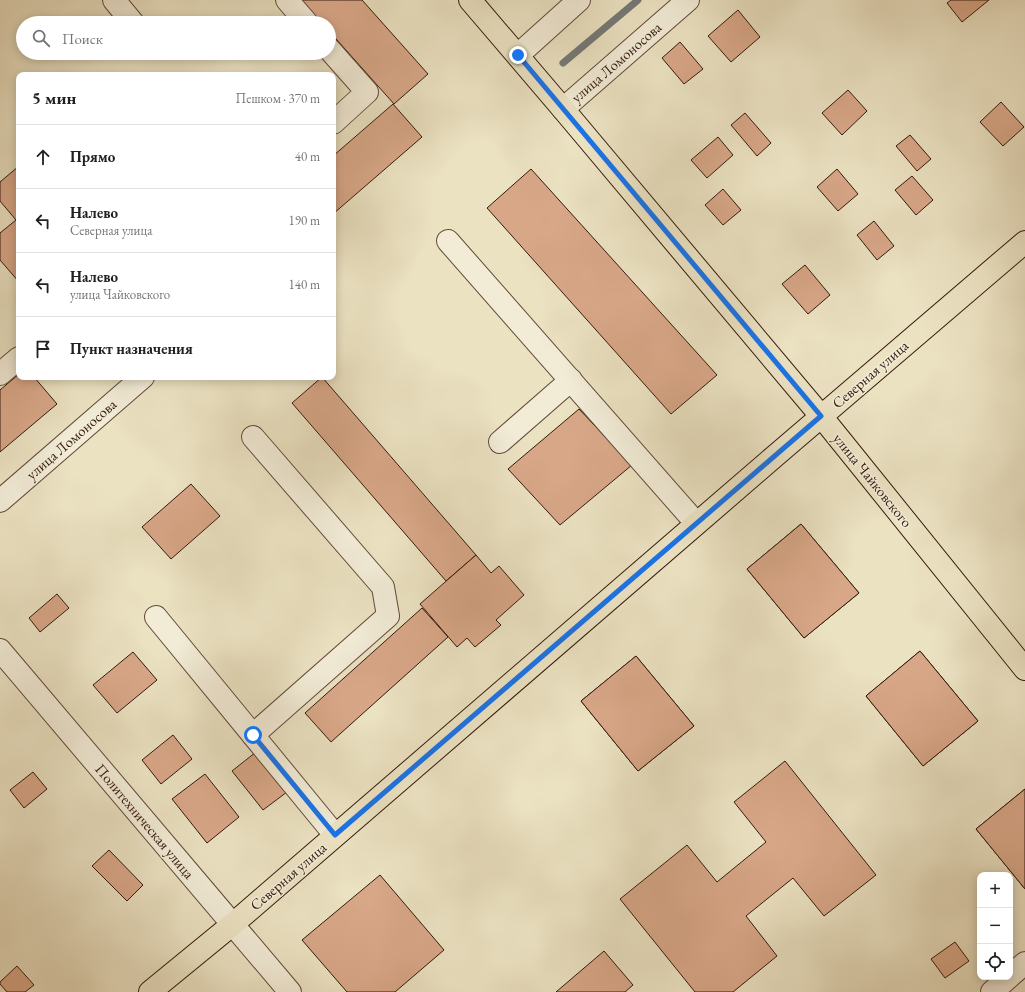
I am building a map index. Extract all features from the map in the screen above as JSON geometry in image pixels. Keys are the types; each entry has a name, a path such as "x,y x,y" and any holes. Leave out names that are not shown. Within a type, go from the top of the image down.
{"main road":[{"name":"улица Чайковского","path":"470,0 518,55 821,416 1025,668"},
{"name":"Северная улица","path":"150,992 233,924 696,523 1025,242"}],"street":[{"path":"114,0 128,16"},
{"path":"287,0 301,16"},
{"path":"518,55 579,0"},
{"name":"улица Ломоносова","path":"563,109 688,0"},
{"path":"336,57 367,92 336,120"},
{"path":"448,241 696,523"},
{"path":"0,374 16,361"},
{"name":"улица Ломоносова","path":"0,501 140,380"},
{"path":"500,442 571,380"},
{"path":"253,437 383,587 388,616 253,735"},
{"path":"156,617 335,835"},
{"name":"Политехническая улица","path":"0,650 290,992"},
{"path":"1013,974 1025,963"},
{"path":"992,992 1006,980"}],"building":[{"path":"301,0 362,0 428,74 394,104 336,39 336,16 316,16"},
{"path":"951,0 989,0 962,22 947,3"},
{"path":"738,10 760,37 731,62 708,36"},
{"path":"680,42 703,69 684,84 662,58"},
{"path":"848,90 867,111 842,135 822,113"},
{"path":"1001,102 1024,127 1003,146 980,122"},
{"path":"393,104 422,137 336,211 336,153"},
{"path":"745,113 771,143 757,156 731,125"},
{"path":"910,135 931,159 917,171 896,146"},
{"path":"718,137 733,155 707,178 691,160"},
{"path":"16,169 16,220 0,201 0,182"},
{"path":"531,169 717,375 671,414 487,208"},
{"path":"837,169 858,194 838,211 817,187"},
{"path":"912,176 933,200 916,215 895,190"},
{"path":"723,189 741,210 723,225 705,205"},
{"path":"16,220 16,279 0,260 0,233"},
{"path":"874,221 894,246 877,260 857,235"},
{"path":"805,265 830,295 808,314 782,284"},
{"path":"16,377 16,380 37,380 57,404 0,452 0,390"},
{"path":"319,380 325,380 476,555 446,581 292,403"},
{"path":"579,409 632,465 560,525 508,469"},
{"path":"191,484 220,516 171,559 142,527"},
{"path":"801,524 859,593 804,638 747,569"},
{"path":"801,524 859,593 804,638 747,569"},
{"path":"476,555 491,573 499,566 524,595 496,620 501,625 475,647 467,638 457,647 420,604"},
{"path":"57,594 69,608 40,632 29,618"},
{"path":"422,608 448,637 331,742 305,713"},
{"path":"920,651 978,721 923,766 866,696"},
{"path":"920,651 978,721 923,766 866,696"},
{"path":"133,652 157,680 117,713 93,685"},
{"path":"636,656 694,726 638,771 581,701"},
{"path":"636,656 694,726 638,771 581,701"},
{"path":"173,735 192,759 161,784 142,760"},
{"path":"256,752 287,792 263,810 232,771"},
{"path":"785,761 876,875 824,916 793,878 746,916 777,956 733,992 695,992 620,899 687,845 717,882 766,842 734,802"},
{"path":"33,772 47,789 24,808 10,790"},
{"path":"205,774 239,817 207,843 172,799"},
{"path":"1025,789 1025,889 1013,874 1013,872 1011,872 976,829"},
{"path":"1025,789 1025,889 1013,874 1013,872 1011,872 976,829"},
{"path":"109,850 143,885 127,901 92,866"},
{"path":"380,875 444,950 395,992 347,992 302,940"},
{"path":"955,942 969,961 945,978 931,959"},
{"path":"604,951 633,985 625,992 556,992"},
{"path":"17,966 34,985 25,992 7,992 0,982"}],"waterway":[{"path":"563,63 638,0"}],"route":[{"path":"253,735 335,835 821,416 518,55"}]}
